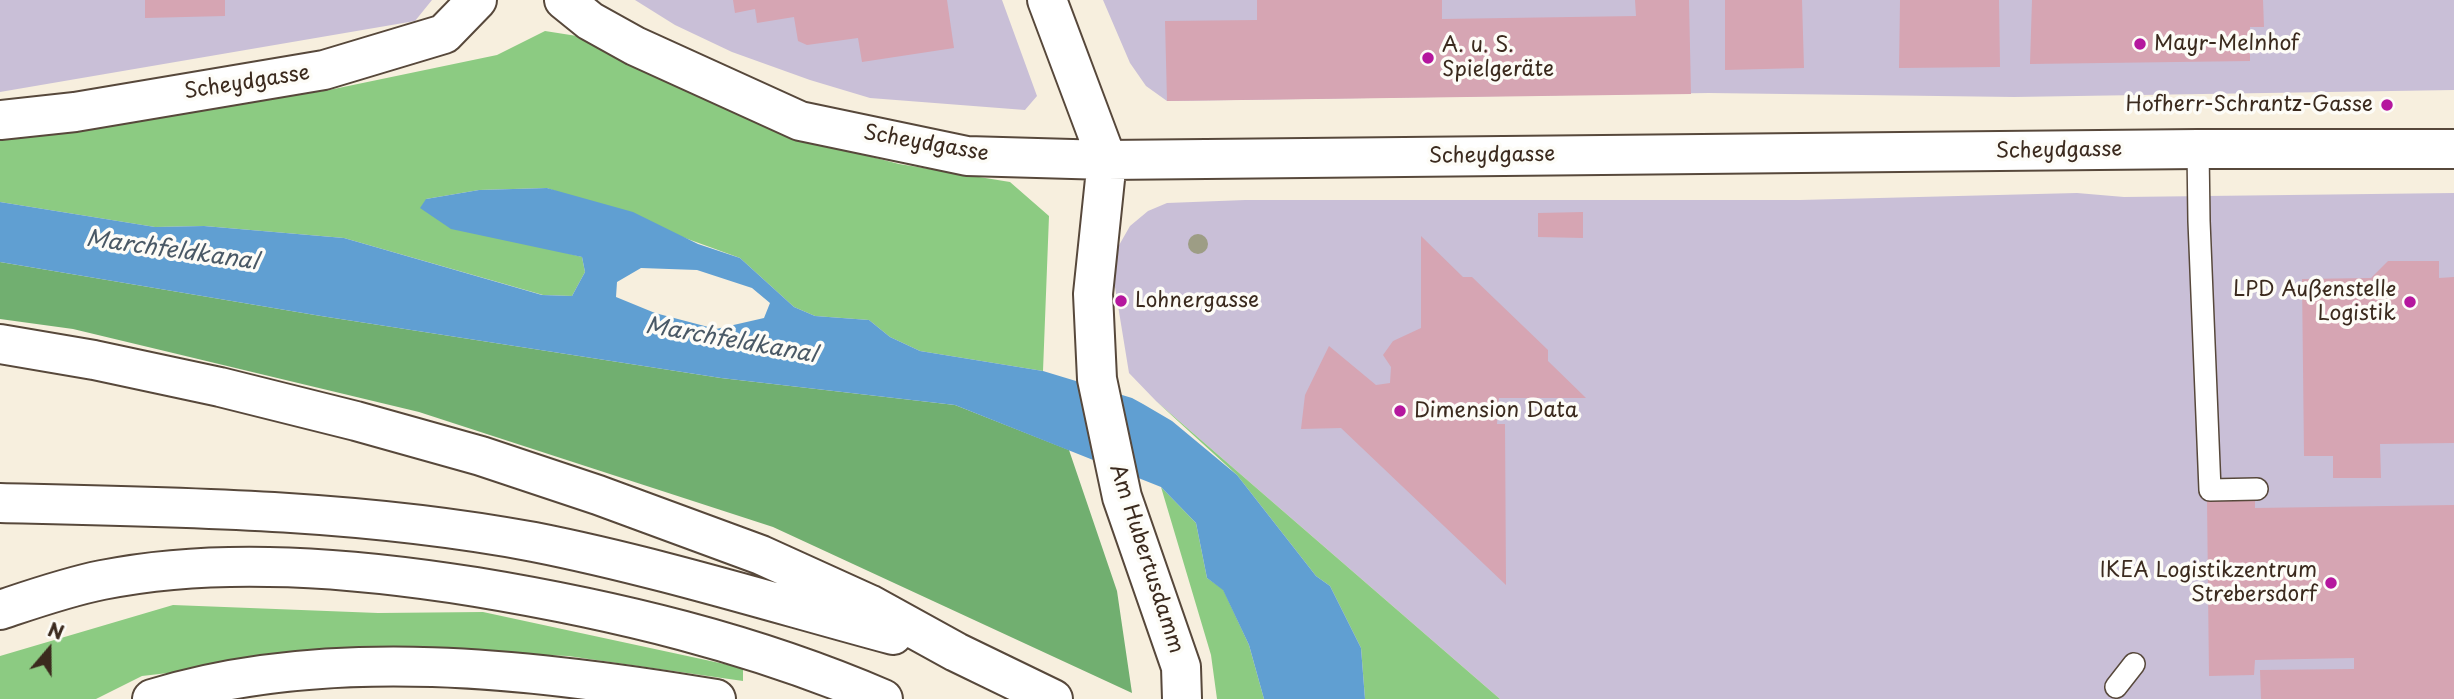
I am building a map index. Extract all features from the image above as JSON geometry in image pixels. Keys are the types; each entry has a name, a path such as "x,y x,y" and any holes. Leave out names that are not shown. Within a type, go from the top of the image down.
{"main road":[{"name":"Scheydgasse","path":"0,120 75,111 324,71 444,34 477,0"},
{"name":"Scheydgasse","path":"564,0 590,20 635,46 800,121 967,156 1107,160 2454,149"},
{"path":"1046,0 1107,160"},
{"name":"Am Hubertusdamm","path":"1107,160 1093,294 1097,379 1122,497 1181,667 1182,699"},
{"path":"0,344 94,360 220,387 356,421 494,461 598,495 761,555 870,604 956,652 1054,699"},
{"path":"0,503 181,507 302,514 415,524 519,540 638,564 956,652"},
{"path":"0,610 102,580 155,573 220,568 356,572 536,597 627,617 720,640 824,674 883,699"},
{"path":"152,699 209,684 268,675 328,669 407,668 471,669 550,675 628,684 716,699"}],"lane":[{"path":"2198,149 2210,490 2257,489"},
{"path":"2116,687 2134,664"}],"shaded area":[{"path":"0,0 432,0 415,21 0,92"},
{"path":"635,0 1002,0 1037,96 1025,110 870,98 732,52 675,25"},
{"path":"1103,0 2454,0 2454,90 2014,97 1709,93 1167,101 1146,86 1130,63"},
{"path":"2077,193 2124,197 2454,193 2454,699 1500,699 1156,401 1129,373 1113,275 1118,247 1130,226 1148,211 1167,203 1245,200 1800,200"}],"green space":[{"path":"545,31 596,39 776,132 899,164 1010,182 1049,216 1043,371 920,351 890,337 869,320 815,316 794,307 740,258 547,188 479,190 426,199 555,250 582,257 585,272 572,296 543,295 344,238 204,226 155,227 0,202 0,137 34,137 329,90 497,55"},
{"path":"0,262 321,316 721,378 955,405 1069,450 1117,591 1132,693 773,527 419,412 73,329 0,319"},
{"path":"1156,401 1500,699 1365,699 1361,648 1330,586 1316,576 1237,475"},
{"path":"1161,487 1196,523 1207,578 1223,589 1249,645 1264,699 1217,699 1211,655"},
{"path":"173,605 378,613 483,612 743,668 743,681 568,656 384,648 142,676 96,699 0,699 0,656"}],"water":[{"name":"Marchfeldkanal","path":"547,188 633,212 698,244 740,258 794,307 815,316 869,320 890,337 920,351 1043,371 1132,398 1143,404 1172,421 1237,475 1316,576 1330,586 1361,648 1365,699 1264,699 1249,645 1223,590 1207,578 1196,523 1161,487 955,405 721,378 321,316 0,262 0,202 155,227 204,226 344,238 542,295 572,296 585,272 582,257 451,229 420,208 426,199 479,190","holes":["641,268 697,270 752,288 770,303 764,318 716,329 655,313 616,297 617,282"]}],"building":[{"path":"145,0 225,0 225,16 145,18"},
{"path":"733,0 947,0 954,48 862,62 858,38 807,45 798,41 794,17 757,23 755,9 735,13"},
{"name":"A. u. S. Spielgeräte","path":"1257,0 1442,0 1442,19 1636,16 1635,0 1689,0 1691,94 1167,101 1165,21 1257,20"},
{"path":"1725,0 1802,0 1804,68 1725,70"},
{"path":"1900,0 1999,0 2000,67 1899,68"},
{"name":"Mayr-Melnhof","path":"2032,0 2263,0 2264,27 2250,27 2250,61 2030,64"},
{"path":"1583,212 1583,238 1538,237 1538,213"},
{"name":"Dimension Data","path":"1421,236 1463,277 1472,277 1548,350 1548,361 1586,398 1499,398 1497,424 1505,424 1506,585 1341,428 1301,429 1305,395 1329,346 1376,385 1390,383 1391,367 1383,355 1393,341 1421,328"},
{"path":"2388,261 2439,261 2439,278 2454,277 2454,443 2380,444 2381,478 2333,478 2333,456 2304,456 2302,279 2371,278"},
{"name":"IKEA Logistikzentrum Strebersdorf","path":"2255,498 2255,508 2454,505 2454,699 2261,699 2260,670 2354,669 2354,658 2255,660 2254,675 2209,676 2207,500"}],"place":[{"name":"Mayr-Melnhof","path":"2140,44"},
{"name":"A. u. S. Spielgeräte","path":"1428,58"},
{"name":"Hofherr-Schrantz-Gasse","path":"2387,105"},
{"name":"Lohnergasse","path":"1121,301"},
{"name":"LPD Außenstelle Logistik","path":"2410,302"},
{"name":"Dimension Data","path":"1400,411"},
{"name":"IKEA Logistikzentrum Strebersdorf","path":"2331,583"}]}
